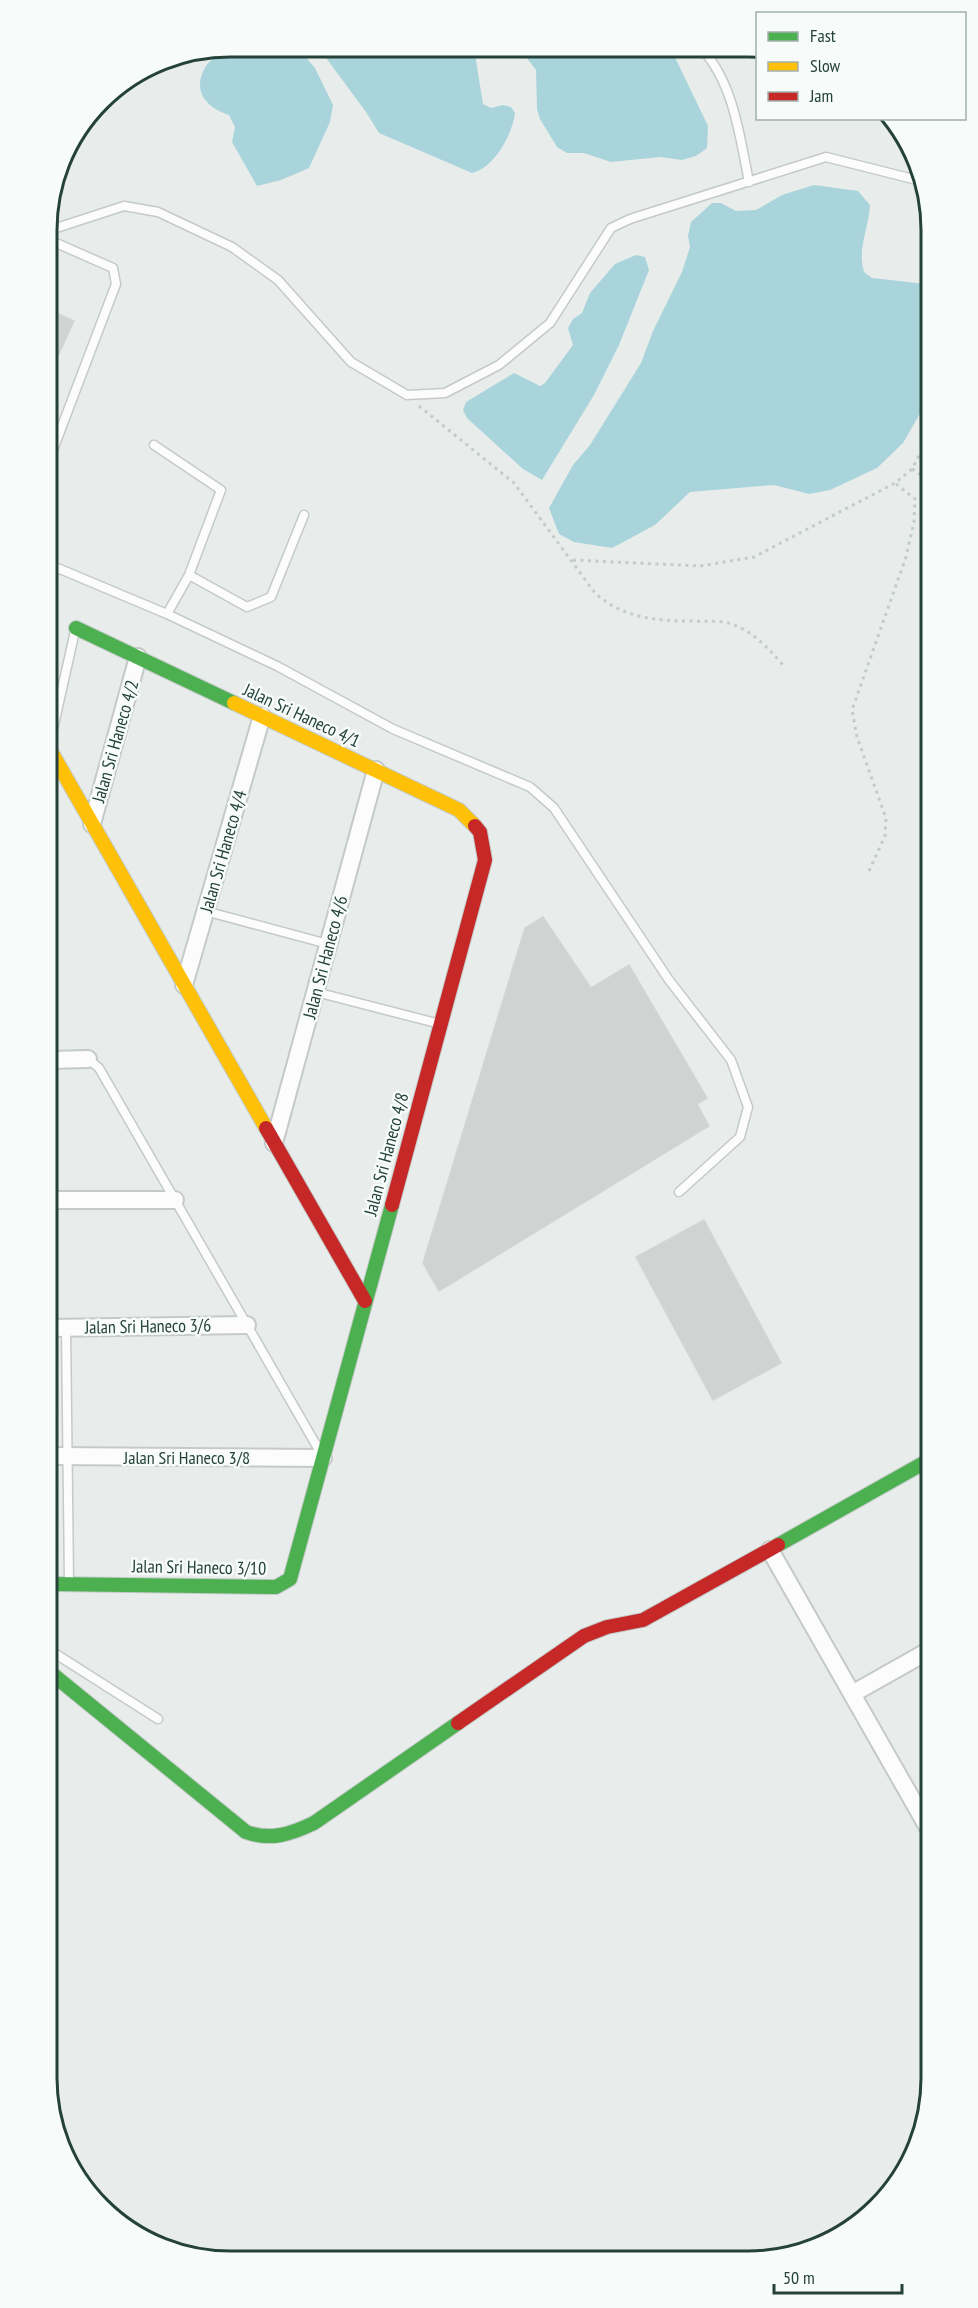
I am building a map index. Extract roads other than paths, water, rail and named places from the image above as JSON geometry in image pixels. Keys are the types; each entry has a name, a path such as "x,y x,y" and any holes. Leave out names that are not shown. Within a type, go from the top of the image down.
{"street":[{"name":"Jalan Sri Haneco 4/1","path":"76,628 459,810 480,832 484,860"},
{"name":"Jalan Sri Haneco 4/2","path":"92,824 138,657"},
{"name":"Jalan Sri Haneco 4/4","path":"184,985 262,716"},
{"path":"57,762 365,1301"},
{"name":"Jalan Sri Haneco 4/6","path":"274,1143 376,770"},
{"name":"Jalan Sri Haneco 4/8","path":"323,1458 484,860"},
{"path":"57,1060 88,1059"},
{"path":"57,1200 175,1200"},
{"name":"Jalan Sri Haneco 3/6","path":"58,1328 247,1325"},
{"name":"Jalan Sri Haneco 3/8","path":"57,1456 323,1458"},
{"name":"Jalan Sri Haneco 3/10","path":"57,1584 276,1587 290,1579 323,1458"},
{"path":"57,1678 246,1833 262,1839 287,1837 314,1823 584,1636 607,1627 643,1620 921,1465"},
{"path":"770,1550 921,1815"},
{"path":"852,1694 921,1655"}],"lane":[{"path":"709,57 713,61 736,117 749,182"},
{"path":"57,228 124,206 158,212 232,247 269,273 278,280 351,362 407,394 445,393 499,365 550,323 611,228 630,219 826,157 913,179"},
{"path":"57,243 113,268 116,284 57,439"},
{"path":"154,445 221,490 189,575 167,614"},
{"path":"189,575 247,607 271,597 304,515"},
{"path":"57,568 167,614 277,666 393,729 530,787 554,808 669,980 731,1060 748,1107 740,1137 679,1192"},
{"path":"57,712 76,628"},
{"path":"205,911 328,944"},
{"path":"316,992 440,1024"},
{"path":"88,1059 99,1068 323,1458"},
{"path":"58,1328 69,1456 69,1583"},
{"path":"57,1655 158,1719"}],"water":[{"path":"306,57 315,68 333,105 330,122 309,168 281,180 257,186 232,142 235,127 229,115 214,108 203,97 200,83 202,75 208,63 215,58"},
{"path":"325,57 475,57 483,104 491,108 503,105 511,107 515,113 510,131 501,149 488,164 472,173 379,133"},
{"path":"526,57 675,57 708,126 707,148 696,156 682,160 660,157 611,162 584,153 567,153 557,147 540,119 537,109 536,70"},
{"path":"814,185 858,191 870,205 862,255 864,272 872,278 921,283 921,412 903,443 877,468 830,490 809,494 774,485 690,492 655,525 612,548 574,542 559,534 549,508 573,465 590,445 641,363 653,331 682,272 690,247 688,236 691,222 712,203 721,203 736,211 756,210 782,195"},
{"path":"636,255 645,257 649,270 619,345 594,395 542,480 523,469 467,418 463,410 466,402 514,373 540,386 545,383 573,345 568,328 573,319 582,313 590,293 615,264"}]}
